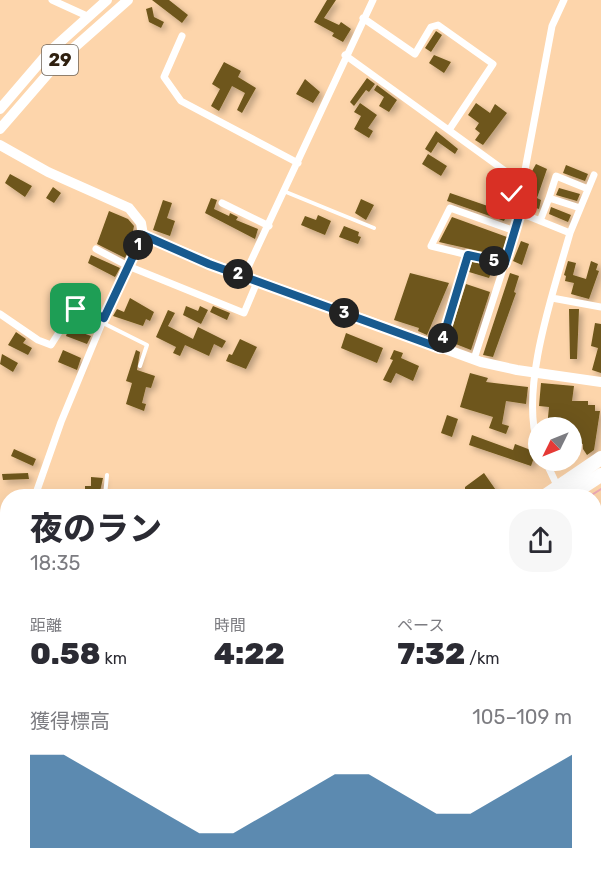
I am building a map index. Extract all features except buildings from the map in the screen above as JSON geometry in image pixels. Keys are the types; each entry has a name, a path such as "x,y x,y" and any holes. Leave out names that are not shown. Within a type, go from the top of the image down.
{"highway":[{"path":"564,489 601,458"},
{"path":"580,489 601,475"}],"street":[{"path":"52,0 87,16"},
{"name":"29","path":"0,109 48,53 107,0"},
{"name":"29","path":"0,129 59,61 128,0"},
{"path":"244,276 286,192 345,55 373,0"},
{"path":"513,179 525,170 552,26 564,0"},
{"path":"363,18 415,54 431,27 438,25 493,64 450,130"},
{"path":"182,36 164,77 181,101 298,163"},
{"path":"345,55 450,130 513,179 515,182 511,205 520,213 570,233"},
{"path":"0,145 48,172 129,208 141,223 143,235 61,422 37,489"},
{"path":"534,417 535,372 552,298 570,233 594,175"},
{"path":"540,221 556,176 588,189"},
{"path":"549,198 580,208"},
{"path":"222,203 269,226"},
{"path":"505,263 431,246 450,208 515,231"},
{"path":"474,359 520,213"},
{"path":"143,235 257,282 474,359 535,372 601,382"},
{"path":"96,249 129,266 244,313 257,282"},
{"path":"440,348 468,255"},
{"path":"552,298 601,307"},
{"path":"0,314 38,340 51,345 70,315 80,307 104,320"},
{"path":"550,471 559,489"}],"lane":[{"path":"286,192 374,228"},
{"path":"104,320 147,345 140,366"},
{"path":"106,489 107,475"}],"route":[{"path":"76,309 80,307 93,311 104,318 143,235 209,264 440,348 468,255 505,263 520,213 511,205 512,194"}]}
